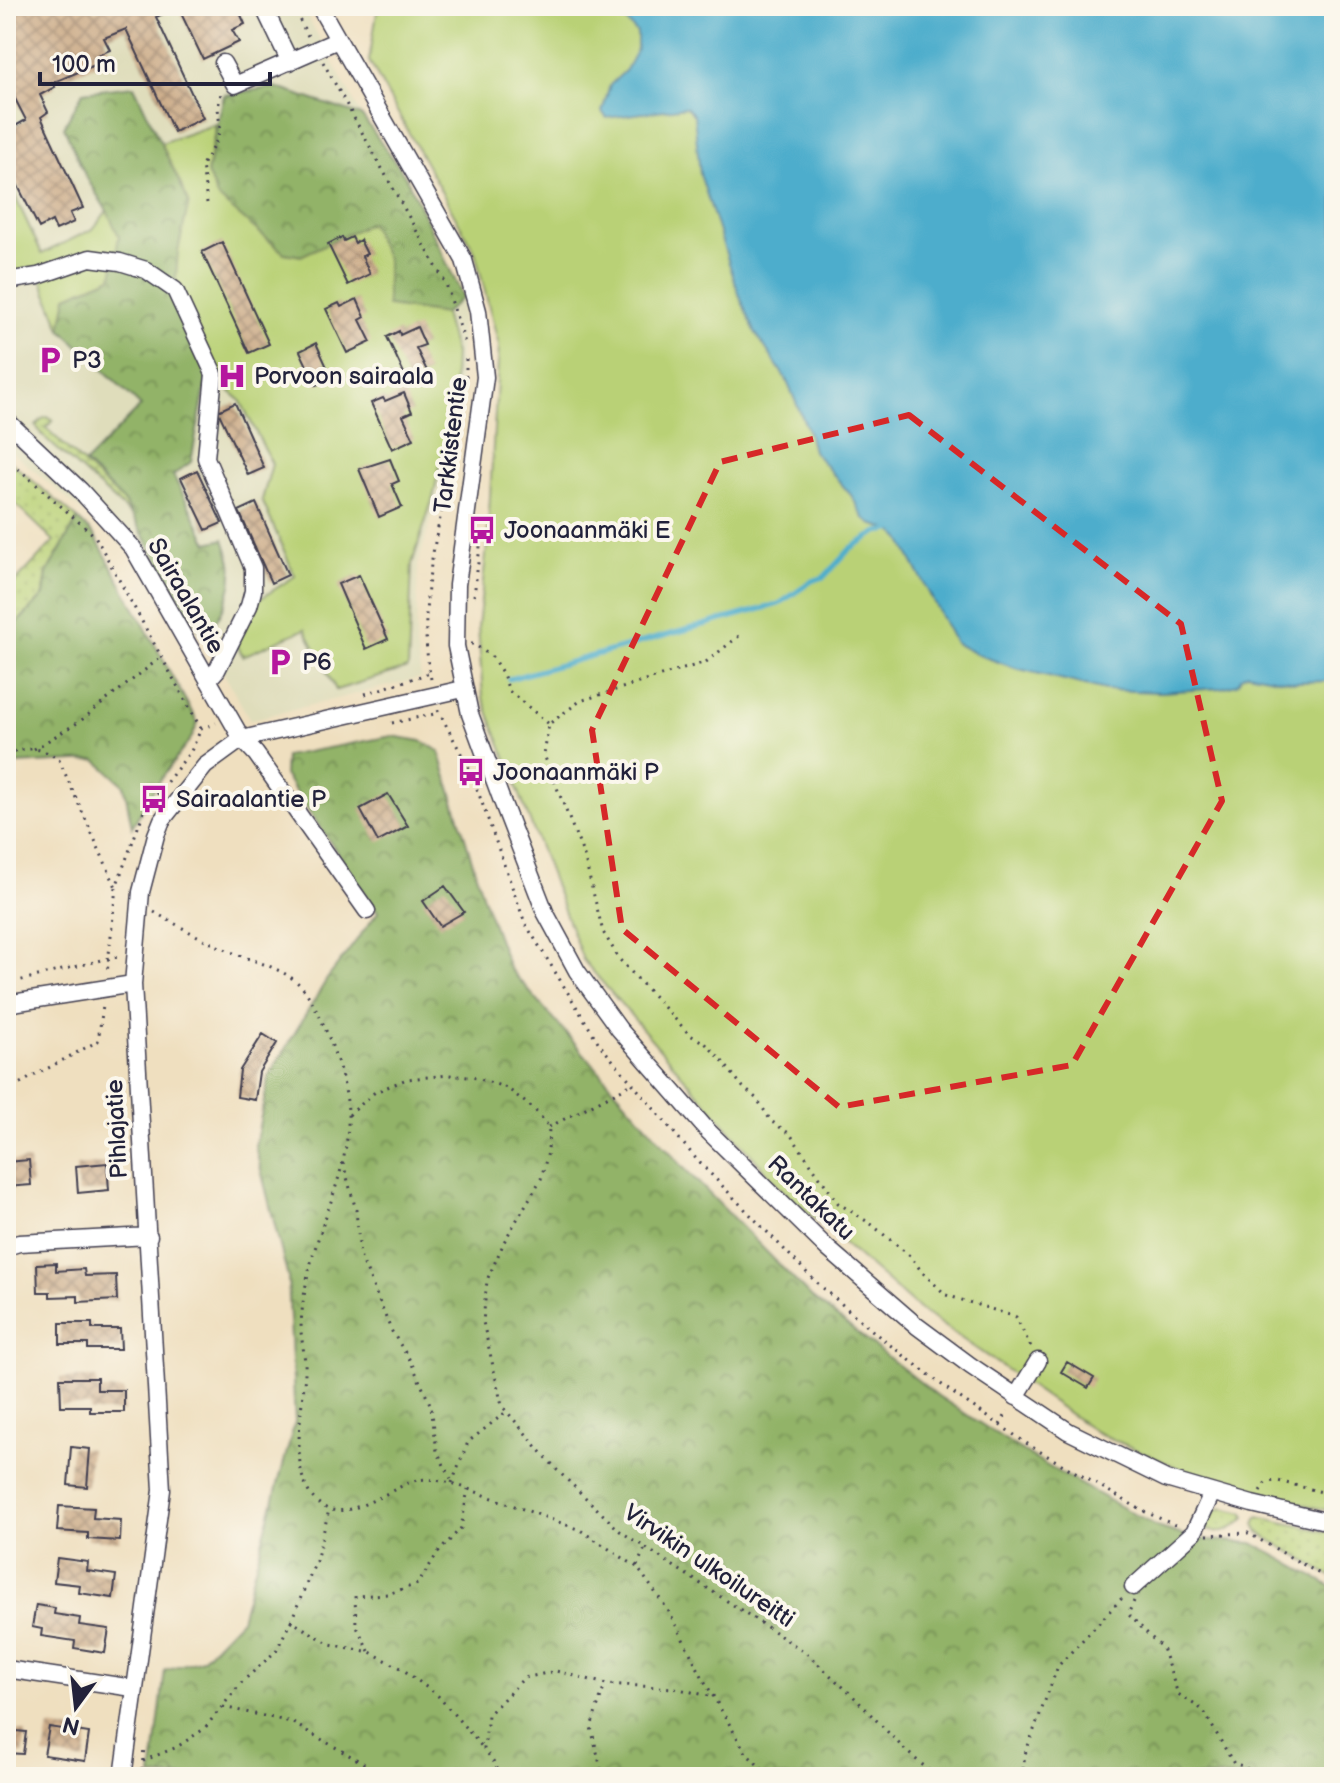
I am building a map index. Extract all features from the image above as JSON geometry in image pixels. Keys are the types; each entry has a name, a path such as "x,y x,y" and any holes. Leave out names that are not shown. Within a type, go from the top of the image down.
{"street":[{"path":"263,6 290,62"},
{"name":"Tarkkistentie","path":"319,6 464,260 478,311 485,377 456,600 456,646 463,689"},
{"path":"223,63 235,85 338,40"},
{"path":"6,281 38,276 90,258 146,270 175,290 214,374 206,458 253,568 253,591 249,606 217,670 208,680"},
{"name":"Sairaalantie","path":"6,420 80,490 133,548 242,739 256,754 367,911"},
{"name":"Pihlajatie","path":"123,1777 162,1490 133,984 141,892 162,820 205,766 242,739 463,689"},
{"name":"Rantakatu","path":"463,689 545,912 577,971 619,1029 707,1130 827,1248 917,1326 1068,1431 1166,1479 1334,1523"},
{"path":"6,1004 133,984"},
{"path":"6,1247 19,1243 149,1236"},
{"path":"1016,1397 1038,1361"},
{"path":"1133,1587 1194,1532 1212,1493"},
{"path":"6,1669 133,1688"}],"path":[{"path":"292,6 446,284 466,348 466,391"},
{"path":"207,203 202,165 217,140 220,94 235,85"},
{"path":"6,96 6,104"},
{"path":"463,421 428,590 426,642 435,695 439,713 471,772 525,923 600,1045 698,1161 815,1281 881,1338 950,1391 1032,1447 1143,1511 1194,1532 1219,1536 1248,1533 1334,1582"},
{"path":"6,458 95,536 201,729 191,751 144,811 116,887 98,1041 6,1091"},
{"path":"474,598 482,530"},
{"path":"473,632 474,644 492,657 509,691 549,724"},
{"path":"739,636 706,662 580,701 549,724 544,755 584,856 603,932 620,960 690,1035 705,1043 718,1056 757,1099 771,1121 790,1134 838,1203 871,1224 911,1257 946,1295 1016,1317 1038,1361"},
{"path":"34,749 79,722 162,656"},
{"path":"393,722 439,713"},
{"path":"6,754 34,749 48,751 59,760 116,887"},
{"path":"143,1761 177,1747 204,1729 242,1682 276,1651 316,1561 329,1510 308,1492 302,1475 298,1431 306,1369 301,1329 312,1261 338,1182 349,1115 346,1089 334,1053 317,1012 301,985 150,911"},
{"path":"6,984 110,958 134,957"},
{"path":"349,1115 375,1092 407,1079 449,1075 477,1078 507,1088 535,1110 549,1127 632,1084"},
{"name":"Virvikin ulkoilureitti","path":"549,1127 548,1152 541,1179 505,1240 487,1280 483,1322 502,1406 557,1470 620,1531 805,1652 906,1751 937,1777"},
{"path":"342,1159 356,1210 360,1255 391,1330 411,1362 431,1406 437,1451 452,1483"},
{"path":"452,1483 468,1442 507,1411"},
{"name":"Virvikin ulkoilureitti","path":"329,1510 358,1507 419,1480 452,1483 580,1530 637,1567 668,1610 746,1753 770,1777"},
{"path":"1252,1504 1266,1482 1278,1481 1334,1495"},
{"path":"370,1652 356,1625 355,1596 387,1594 418,1584 437,1554 461,1528 468,1489"},
{"path":"637,1567 645,1548"},
{"path":"1151,1570 1128,1614 1162,1648 1178,1694 1203,1710 1234,1764 1244,1766 1256,1777"},
{"path":"1022,1777 1025,1754 1058,1666 1133,1587"},
{"path":"291,1621 330,1644 370,1652 401,1668 438,1696 497,1766 496,1777"},
{"path":"484,1749 488,1715 524,1678 556,1671 606,1684 665,1687 714,1698"},
{"path":"603,1777 591,1727 606,1684"},
{"path":"223,1707 291,1722 363,1763 377,1777"},
{"path":"141,1777 145,1746"}],"highlighted area":[{"path":"909,415 1181,624 1222,801 1072,1065 839,1107 622,929 592,730 720,462"}],"shaded area":[{"name":"Porvoon sairaala","path":"6,6 302,6 362,116 406,177 463,297 458,404 438,498 418,563 416,645 421,678 250,720 204,638 165,581 6,447"}],"green space":[{"path":"378,6 1334,6 1334,1512 1212,1483 1096,1432 919,1309 780,1188 583,960 483,698 478,627 487,546 499,346 475,252 369,61"},
{"path":"134,86 189,202 178,251 208,373 191,462 173,475 208,543 224,539 232,571 224,607 204,638 124,502 85,463 141,406 61,329 67,296 112,277 107,211 85,175 64,127 83,92"},
{"path":"275,87 362,116 406,177 463,297 444,314 387,306 302,256 284,253 217,197 207,173 224,95"},
{"path":"216,124 207,173 217,197 284,253 301,256 370,223 387,259 387,306 444,314 455,354 453,404 433,498 412,564 408,668 336,690 305,629 243,656 233,638 249,606 295,576 262,500 272,464 240,400 208,373 174,303 178,251 189,202 161,143"},
{"path":"6,177 42,254 93,229 107,211 119,236 112,277 67,296 61,329 42,281 6,281"},
{"path":"47,417 53,420 46,428 124,502 132,516 45,438 36,426"},
{"path":"6,458 78,519 47,572 44,595 15,625 6,617 6,592 54,541 6,495"},
{"path":"78,519 95,536 198,723 192,737 156,786 132,827 124,785 96,760 16,764 6,769 6,635 44,595 47,573"},
{"path":"392,736 421,741 439,751 483,897 509,968 683,1167 811,1297 938,1396 1035,1459 1157,1527 1196,1539 1253,1543 1334,1588 1334,1777 243,1777 232,1773 152,1777 165,1670 202,1659 241,1619 295,1422 288,1278 255,1146 269,1076 327,979 378,912 284,775 285,756"},
{"path":"1223,1508 1244,1513 1246,1517 1226,1530 1201,1529 1211,1512"},
{"path":"1258,1517 1334,1533 1334,1578 1259,1533 1255,1524"}],"water":[{"path":"607,6 1334,6 1334,681 1294,682 1247,673 1237,684 1221,688 1161,692 1106,690 1015,668 955,643 901,539 891,530 871,524 864,518 851,495 813,451 807,428 786,379 755,332 740,297 700,174 694,115 686,107 607,118 602,112 610,85 626,70 637,49 637,33 618,12"}],"building":[{"path":"6,6 92,6 94,11 104,6 237,6 245,24 232,30 239,42 203,59 178,7 156,17 203,118 174,132 126,29 104,38 110,50 98,55 102,62 52,83 55,87 40,95 48,112 41,117 83,208 70,213 74,222 56,230 52,221 39,228 6,162 6,131 26,120 11,91 15,88 6,67"},
{"path":"342,237 344,241 352,237 355,243 360,240 367,254 362,256 370,274 348,285 328,244"},
{"path":"222,242 269,344 249,353 202,252"},
{"path":"357,299 365,317 360,320 371,342 347,353 326,309 339,303 341,307"},
{"path":"417,327 425,345 416,348 428,373 408,382 387,337"},
{"path":"316,343 332,378 316,385 300,351"},
{"path":"404,393 412,412 403,416 414,439 392,449 371,403"},
{"path":"235,403 264,468 248,475 218,411"},
{"path":"390,459 399,481 392,484 402,507 379,517 359,469"},
{"path":"197,470 222,523 206,530 181,478"},
{"path":"256,503 288,575 271,583 239,511"},
{"path":"359,575 388,639 366,649 338,584"},
{"path":"388,794 408,826 378,842 360,809"},
{"path":"445,886 464,912 440,926 423,901"},
{"path":"263,1034 277,1043 259,1072 255,1100 237,1097 240,1070"},
{"path":"29,1160 31,1185 6,1187 6,1162"},
{"path":"107,1163 109,1190 78,1193 76,1166"},
{"path":"56,1263 56,1271 84,1269 85,1276 116,1275 117,1300 78,1302 78,1296 50,1297 50,1292 38,1292 37,1264"},
{"path":"60,1323 92,1323 92,1329 120,1329 121,1349 88,1349 88,1344 60,1344"},
{"path":"1067,1362 1094,1378 1088,1388 1061,1372"},
{"path":"60,1378 97,1378 97,1390 124,1390 124,1412 90,1412 90,1406 61,1406"},
{"path":"71,1447 90,1449 87,1487 68,1485"},
{"path":"59,1506 94,1508 93,1518 121,1520 120,1541 88,1539 88,1533 57,1531"},
{"path":"57,1558 88,1562 87,1571 116,1575 113,1598 79,1593 80,1585 54,1582"},
{"path":"36,1605 55,1608 54,1614 80,1618 79,1625 109,1629 105,1653 74,1648 75,1641 41,1636 42,1629 32,1627"},
{"path":"49,1727 89,1733 85,1761 44,1755"},
{"path":"6,1730 26,1732 23,1754 6,1753"}],"waterway":[{"path":"509,679 779,604 812,581 824,577 851,548 878,532 891,530"}],"place":[{"name":"P3","path":"50,360"},
{"name":"Porvoon sairaala","path":"232,376"},
{"name":"Joonaanmäki E","path":"482,530"},
{"name":"P6","path":"280,662"},
{"name":"Joonaanmäki P","path":"471,772"},
{"name":"Sairaalantie P","path":"154,799"}]}
